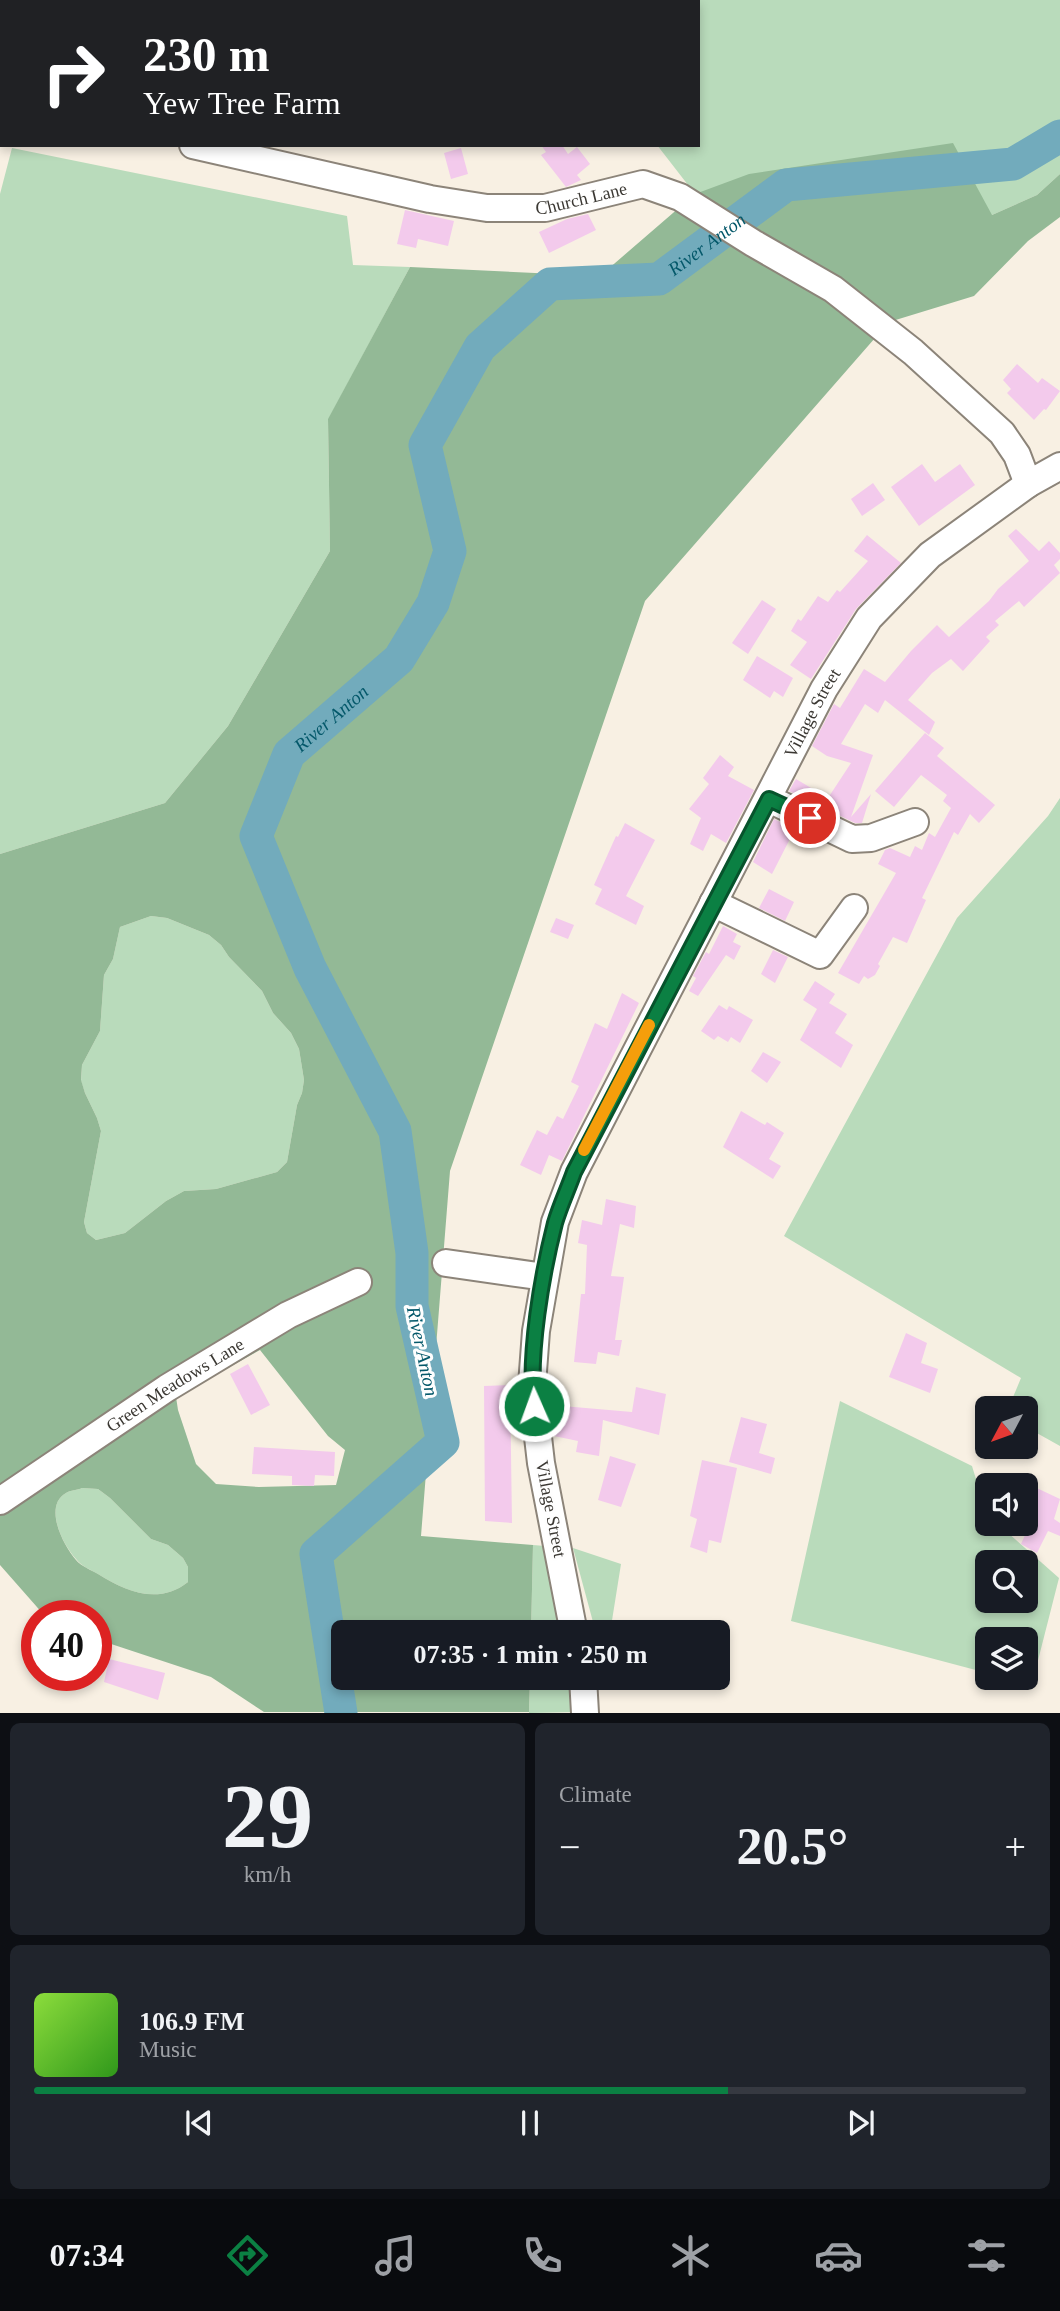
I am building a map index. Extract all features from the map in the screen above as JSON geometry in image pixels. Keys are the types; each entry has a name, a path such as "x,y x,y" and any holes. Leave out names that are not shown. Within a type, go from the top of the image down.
{"street":[{"name":"Church Lane","path":"202,147 430,199 487,208 545,208 643,184 680,197 834,289 959,392 1002,433 1017,455 1028,484"},
{"name":"Village Street","path":"571,1620 541,1463 532,1385 536,1331 555,1222 574,1172 824,689 869,618 930,555 1028,484 1060,466"},
{"path":"769,799 852,839 871,838 915,822"},
{"path":"713,903 820,955 854,908"},
{"path":"446,1263 545,1278"},
{"name":"Green Meadows Lane","path":"0,1501 167,1388 288,1315 358,1282"},
{"path":"584,1690 585,1713"}],"green space":[{"path":"700,0 1060,0 1060,174 1037,195 992,215 695,194 659,147 700,147"},
{"path":"953,143 992,215 1037,195 1060,174 1060,217 1028,241 974,296 889,322 645,601 450,1171 421,1536 533,1545 531,1620 331,1620 331,1690 530,1690 529,1712 264,1712 211,1677 112,1644 112,1600 31,1600 0,1565 0,854 165,803 228,726 330,551 328,419 410,267 600,276 695,194 749,174","holes":["151,916 167,918 209,935 221,945 262,991 273,1013 291,1033 299,1049 304,1080 287,1162 277,1172 216,1189 184,1191 166,1201 125,1233 96,1240 87,1233 84,1222 101,1131 81,1080 82,1065 100,1031 104,975 113,959 120,927","260,1350 328,1436 345,1450 336,1485 259,1487 216,1484 196,1464 176,1397","82,1488 98,1489 151,1539 168,1545 183,1558 188,1567 188,1582 166,1593 131,1591 78,1562 61,1536 56,1507 59,1499 68,1492"]},
{"path":"12,148 347,216 353,265 410,267 328,420 330,551 228,726 165,803 0,854 0,194"},
{"path":"1060,798 1060,1446 1038,1434 1038,1396 1013,1396 1021,1378 784,1236 957,918 1048,816"},
{"path":"151,916 167,918 209,935 262,991 273,1013 291,1033 299,1049 304,1080 302,1093 297,1105 287,1162 277,1172 216,1189 184,1191 166,1201 125,1233 96,1240 87,1233 84,1222 101,1131 81,1081 82,1065 100,1031 104,975 113,959 120,927"},
{"path":"840,1401 972,1466 975,1476 975,1536 1012,1536 1027,1550 975,1550 975,1613 1038,1613 1038,1559 1059,1578 1038,1660 1038,1627 975,1627 975,1670 791,1621"},
{"path":"82,1488 98,1489 151,1539 168,1545 183,1558 188,1567 188,1582 166,1593 131,1591 81,1564 61,1535 56,1507 59,1499 68,1492"},
{"path":"533,1545 545,1546 564,1620 531,1620"},
{"path":"573,1548 621,1564 612,1620 592,1620"},
{"path":"530,1690 573,1690 576,1712 529,1713"}],"building":[{"path":"542,147 563,147 568,154 577,147 590,164 577,175 581,180 566,187 541,155 546,152"},
{"path":"461,148 468,174 451,179 444,153"},
{"path":"405,210 454,221 448,246 418,239 416,248 397,244"},
{"path":"588,214 596,230 549,253 539,232 567,219"},
{"path":"1017,364 1038,383 1042,378 1060,391 1046,410 1034,420 1007,393 1011,389 1003,380"},
{"path":"922,464 935,482 960,464 975,485 919,526 891,487"},
{"path":"873,483 885,500 862,516 851,499"},
{"path":"1016,529 1039,551 1049,541 1060,553 1060,559 1054,565 1060,573 1024,607 1019,601 995,621 999,625 986,637 990,641 963,671 951,659 932,673 908,700 935,722 929,735 885,700 878,713 865,704 841,744 873,755 851,817 871,794 862,823 855,823 789,791 796,779 828,798 851,763 827,756 812,746 834,704 840,708 864,669 885,682 937,625 949,637 989,601 998,589 1029,561 1008,536"},
{"path":"867,535 901,563 856,609 811,679 790,665 807,642 791,631 818,596 828,602 868,561 854,551"},
{"path":"762,600 776,609 748,654 732,643"},
{"path":"757,656 793,678 783,697 774,691 770,698 743,680"},
{"path":"925,733 944,748 937,756 995,805 979,823 970,814 958,835 954,832 922,898 926,900 907,943 893,937 875,975 868,979 864,976 859,984 838,973 896,873 878,864 885,850 890,848 910,857 915,846 922,850 929,833 935,837 951,808 943,801 947,795 921,775 894,807 875,791"},
{"path":"720,755 734,767 728,776 754,790 726,843 711,834 703,851 690,844 701,818 689,809 709,784 703,778"},
{"path":"774,819 795,829 772,874 753,862"},
{"path":"625,823 655,840 626,896 644,906 636,925 595,904 602,889 594,885 616,836 618,837"},
{"path":"769,889 794,902 785,921 759,908"},
{"path":"556,918 574,925 568,939 550,932"},
{"path":"723,926 737,934 733,942 741,946 734,960 726,955 698,996 689,991 696,978 693,976 706,952 709,954"},
{"path":"773,950 788,957 775,983 761,974"},
{"path":"815,981 835,994 829,1003 847,1014 835,1033 853,1045 841,1068 800,1040 817,1009 803,1000"},
{"path":"622,993 639,1003 562,1161 549,1155 541,1175 520,1165 537,1130 547,1135 557,1116 563,1119 579,1086 571,1082 595,1023 607,1029"},
{"path":"719,1005 727,1010 729,1006 753,1020 740,1043 731,1037 728,1042 718,1036 714,1040 701,1031"},
{"path":"763,1052 781,1062 767,1083 751,1071"},
{"path":"741,1111 784,1133 769,1159 781,1166 773,1179 723,1147"},
{"path":"606,1199 636,1206 634,1228 620,1224 611,1276 624,1277 615,1340 622,1340 619,1356 598,1352 596,1364 574,1362 581,1294 585,1294 587,1245 578,1243 582,1220 602,1225"},
{"path":"906,1333 927,1343 921,1363 938,1369 930,1393 889,1377"},
{"path":"248,1364 270,1405 251,1415 230,1374"},
{"path":"510,1385 512,1523 485,1521 484,1386"},
{"path":"636,1387 666,1394 659,1435 603,1420 599,1456 576,1452 578,1441 554,1436 551,1405 632,1412"},
{"path":"741,1417 767,1424 759,1453 775,1458 771,1474 729,1462"},
{"path":"254,1447 335,1452 334,1476 315,1475 314,1486 292,1485 292,1476 252,1474"},
{"path":"610,1456 636,1464 621,1507 598,1500"},
{"path":"702,1460 737,1468 721,1543 709,1540 707,1553 690,1547 697,1519 690,1516"},
{"path":"1038,1489 1060,1499 1054,1519 1060,1523 1060,1536 1048,1531 1038,1551 1021,1544 1025,1536 1038,1536"},
{"path":"112,1660 165,1673 158,1700 112,1685"}],"waterway":[{"name":"River Anton","path":"341,1713 316,1554 443,1442 412,1306 412,1253 395,1131 310,968 256,836 289,754 399,659 433,603 450,551 425,445 480,347 550,284 659,279 786,185 1013,164 1060,136"}],"slow traffic":[{"path":"584,1150 649,1025"}],"route":[{"path":"534,1406 532,1385 540,1304 555,1222 574,1172 769,799 810,818"}]}
